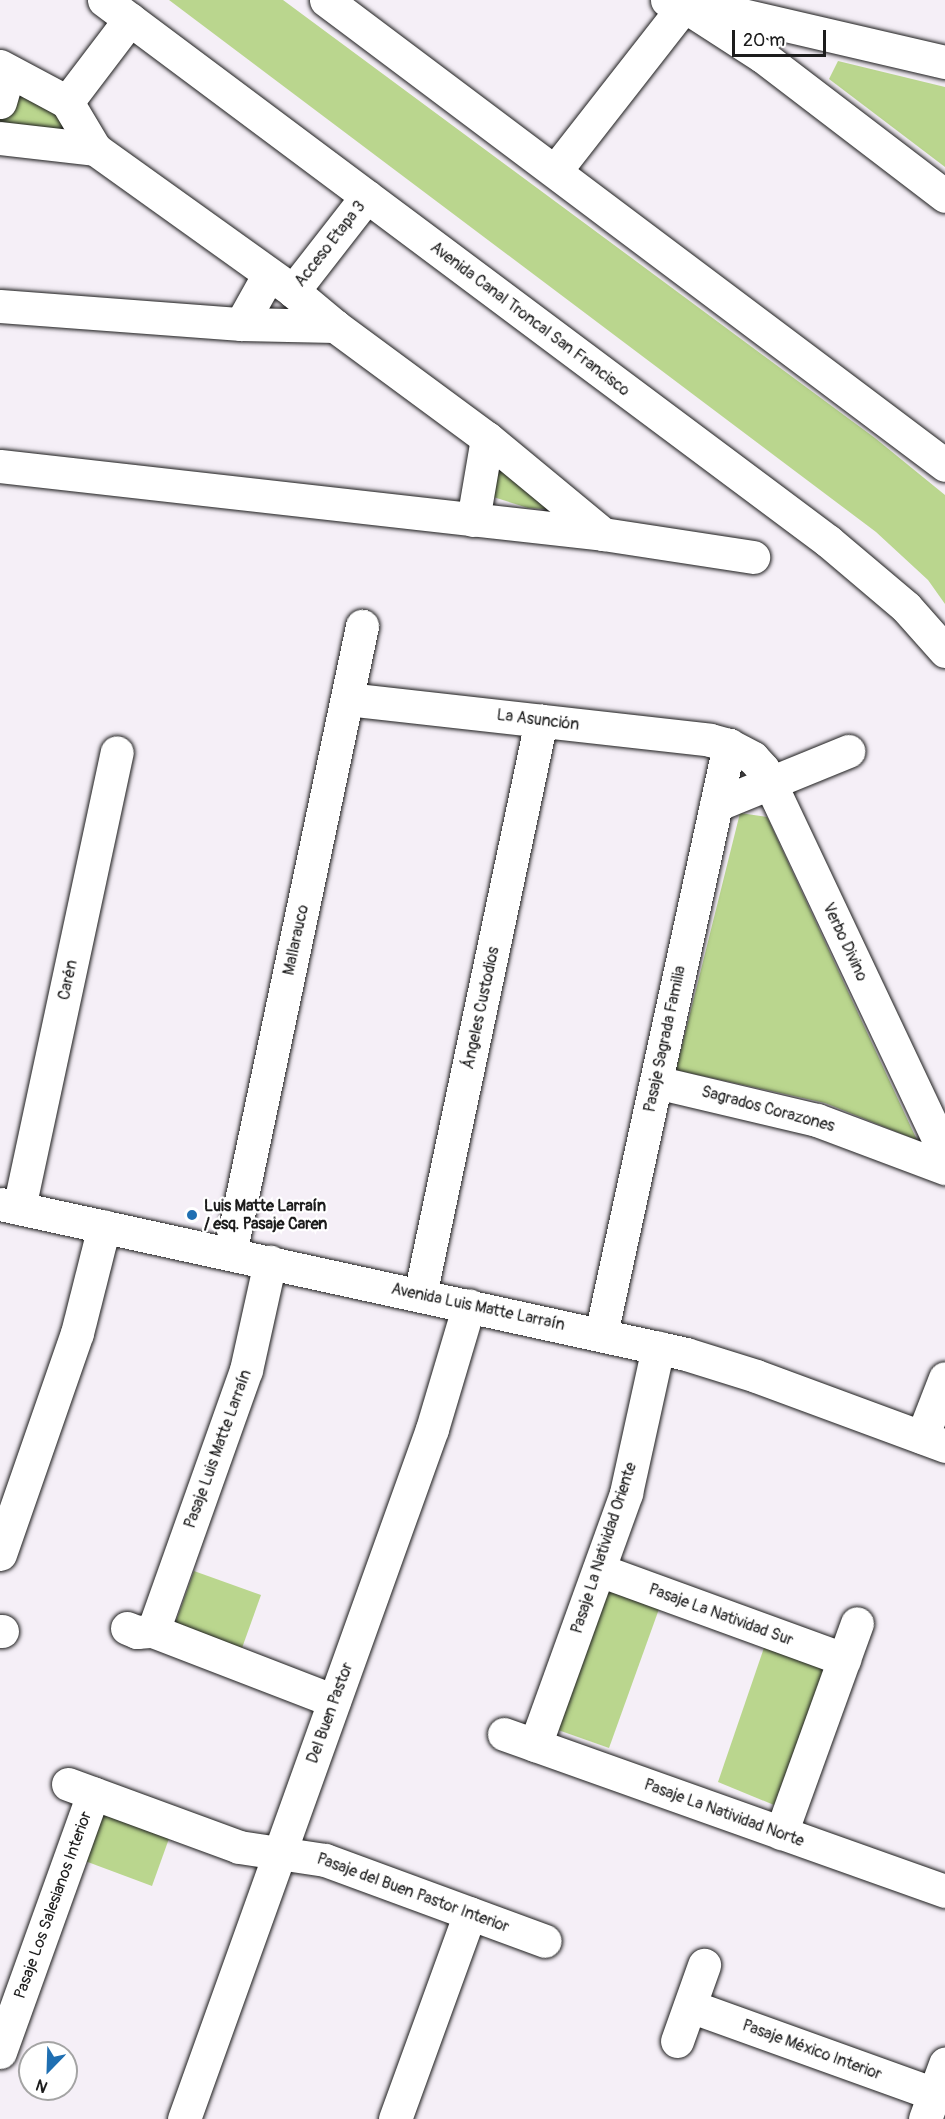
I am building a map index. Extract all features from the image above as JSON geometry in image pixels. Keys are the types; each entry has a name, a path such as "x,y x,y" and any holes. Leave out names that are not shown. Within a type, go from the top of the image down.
{"street":[{"name":"Avenida Canal Troncal San Francisco","path":"104,0 828,541 906,607 945,651"},
{"path":"326,0 945,465"},
{"path":"555,171 680,6"},
{"path":"680,6 734,13 945,62"},
{"path":"680,6 762,56 945,196"},
{"path":"67,102 130,19"},
{"path":"0,102 4,69 67,102 95,149 281,282 335,326 487,438 603,534"},
{"path":"0,138 95,149"},
{"name":"Acceso Etapa 3","path":"241,324 366,196"},
{"path":"0,306 241,324 335,326"},
{"path":"473,520 487,438"},
{"path":"0,466 603,534 753,557"},
{"name":"Mallarauco","path":"230,1253 362,626"},
{"name":"La Asunción","path":"347,699 710,740 729,745"},
{"name":"Ángeles Custodios","path":"420,1294 541,721"},
{"name":"Verbo Divino","path":"729,745 753,758 770,783 945,1154"},
{"name":"Pasaje Sagrada Familia","path":"601,1334 729,745"},
{"path":"716,805 848,751"},
{"name":"Carén","path":"10,1206 117,752"},
{"name":"Sagrados Corazones","path":"656,1082 817,1119 945,1168"},
{"name":"Avenida Luis Matte Larraín","path":"10,1206 657,1347 756,1376 934,1442"},
{"path":"0,1554 77,1333 104,1226"},
{"name":"Pasaje Luis Matte Larraín","path":"270,1262 246,1371 140,1630 334,1701"},
{"name":"Del Buen Pastor","path":"184,2119 432,1429 469,1305"},
{"name":"Pasaje La Natividad Oriente","path":"536,1745 626,1493 657,1347"},
{"path":"934,1442 945,1378"},
{"name":"Pasaje La Natividad Sur","path":"599,1570 844,1659"},
{"path":"780,1833 856,1623"},
{"name":"Pasaje La Natividad Norte","path":"504,1734 945,1891"},
{"name":"Pasaje Los Salesianos Interior","path":"0,2052 81,1788 239,1847 279,1853"},
{"name":"Pasaje del Buen Pastor Interior","path":"279,1853 325,1860 545,1941"},
{"path":"395,2119 470,1913"},
{"path":"677,2041 704,1965"},
{"name":"Pasaje México Interior","path":"690,2006 929,2107"},
{"path":"929,2107 945,2064"}],"green space":[{"path":"169,0 283,0 875,438 945,495 945,604 928,580 876,532"},
{"path":"838,61 945,87 945,167 829,79"},
{"path":"9,71 95,149 0,138 0,102"},
{"path":"500,459 560,510 528,508 487,495"},
{"path":"740,813 767,817 917,1140 825,1103 676,1070"},
{"path":"194,1571 261,1595 242,1648 175,1624"},
{"path":"608,1591 659,1609 609,1748 558,1730"},
{"path":"767,1639 828,1659 774,1805 718,1782"},
{"path":"103,1809 171,1833 152,1886 85,1861"}],"place":[{"name":"Luis Matte Larraín / esq. Pasaje Caren","path":"192,1215"}]}
